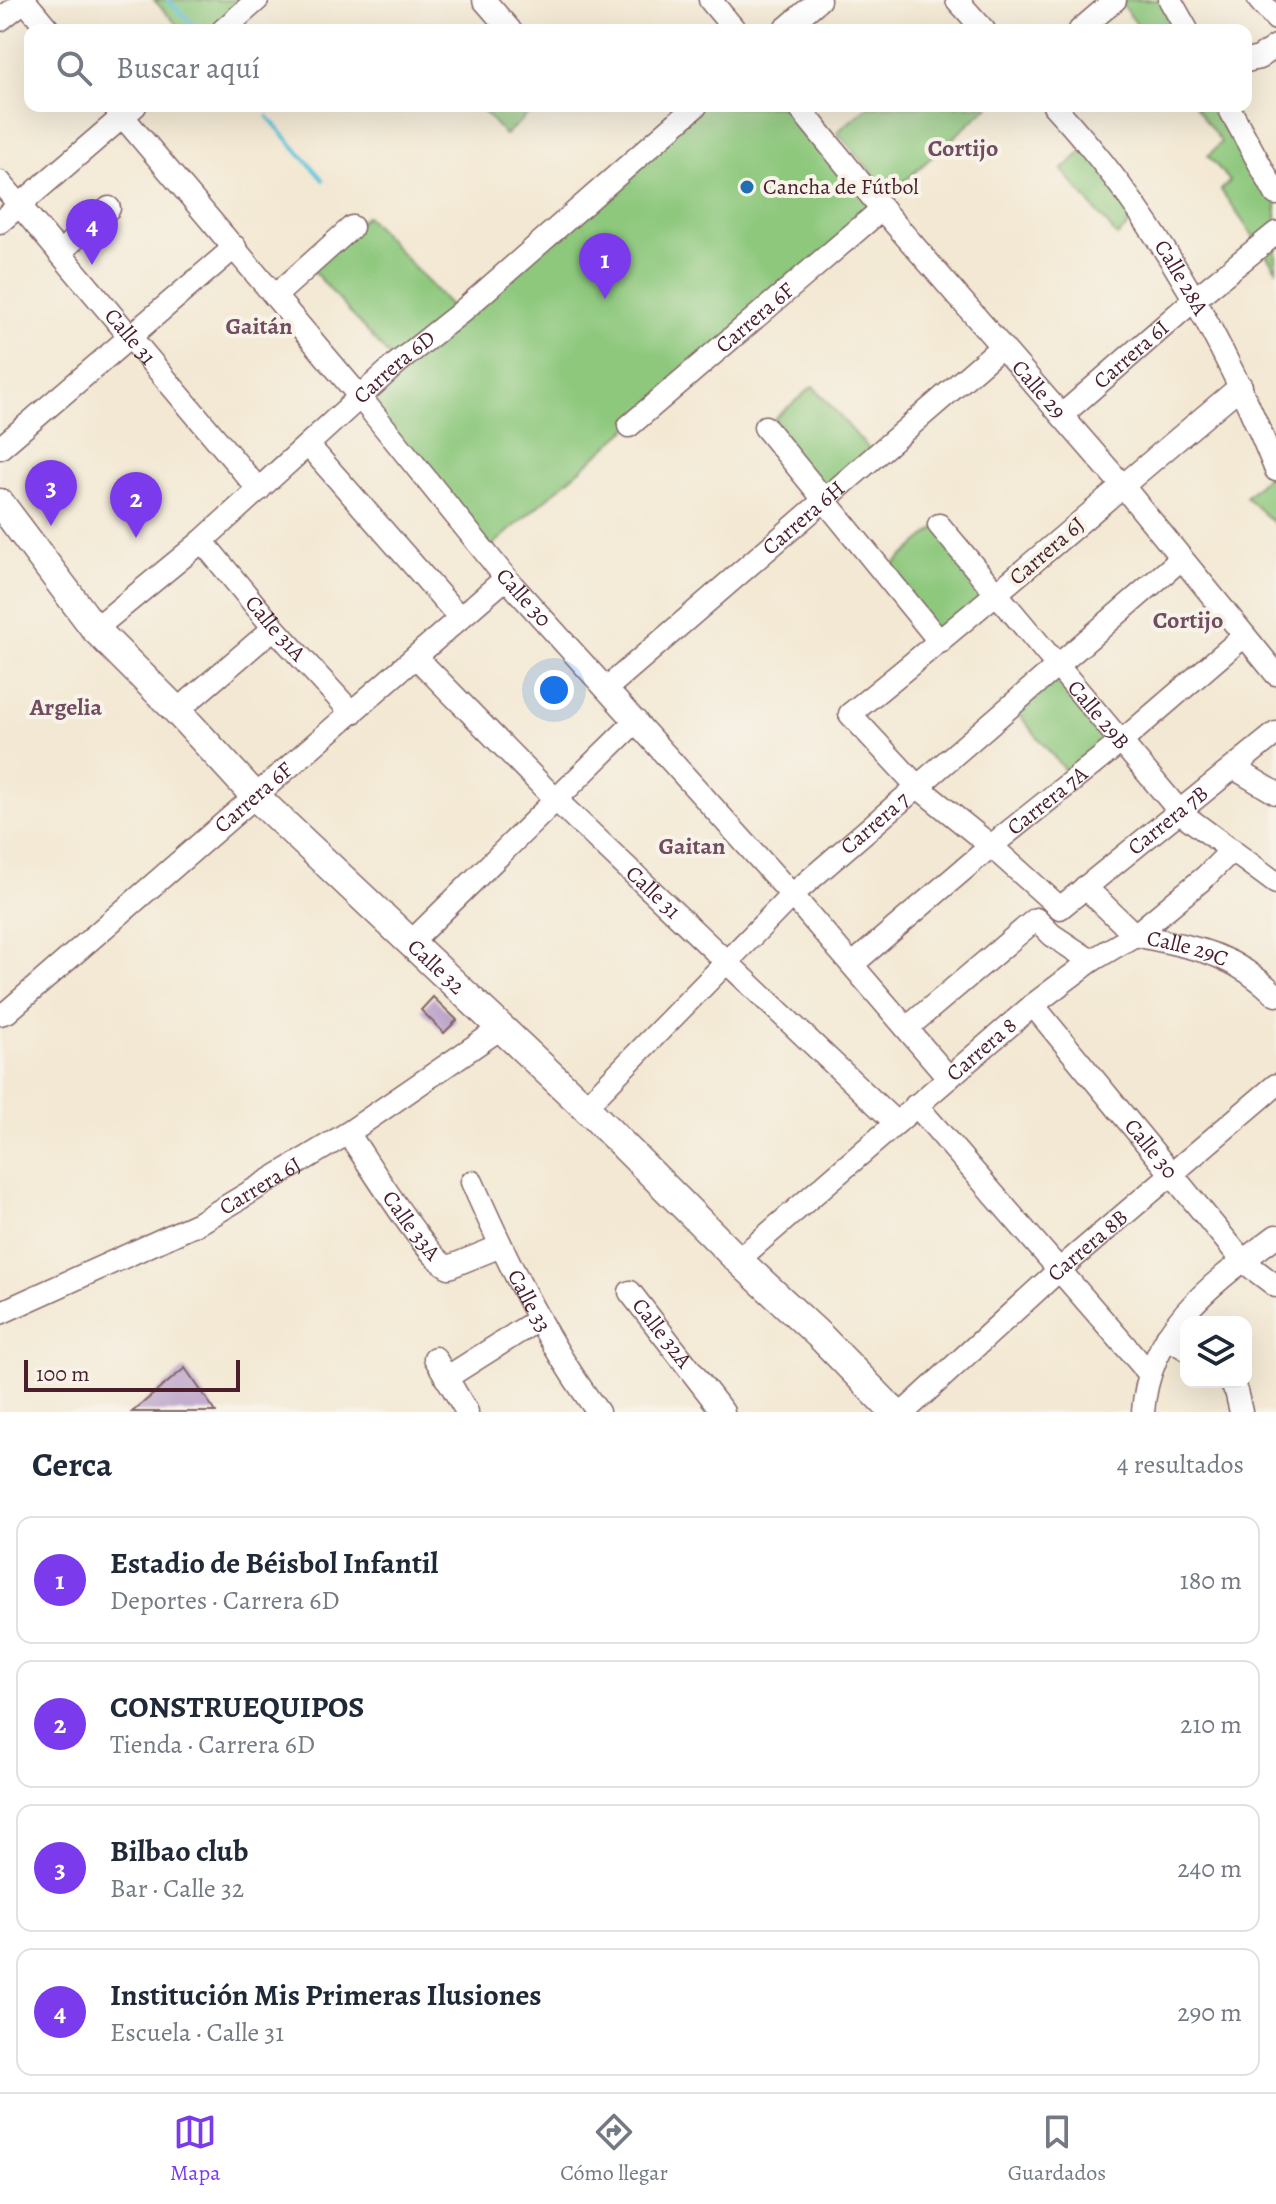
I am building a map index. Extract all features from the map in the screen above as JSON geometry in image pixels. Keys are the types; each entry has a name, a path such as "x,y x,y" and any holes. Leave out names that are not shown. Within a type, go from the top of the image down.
{"main road":[{"name":"Calle 32","path":"0,503 95,629 177,711 255,796 585,1107 894,1412"}],"street":[{"path":"0,20 24,0 44,24"},
{"path":"230,24 257,0"},
{"path":"484,0 505,24"},
{"path":"710,0 730,24"},
{"path":"791,24 819,0"},
{"path":"957,0 979,24"},
{"path":"1087,24 1115,0"},
{"path":"1170,0 1184,24"},
{"path":"1259,0 1276,19"},
{"path":"1252,60 1276,46"},
{"path":"0,222 121,112"},
{"name":"Calle 30","path":"126,112 506,578 792,895 949,1078"},
{"name":"Carrera 6D","path":"95,629 202,541 389,371 459,314 689,112"},
{"name":"Calle 29","path":"803,112 1000,348 1122,485 1276,674"},
{"name":"Calle 28A","path":"1060,112 1090,145 1196,298 1241,386 1276,470"},
{"path":"1231,112 1276,194"},
{"name":"Calle 31","path":"0,182 259,490"},
{"path":"59,253 109,208"},
{"name":"Carrera 6F","path":"629,426 882,209"},
{"path":"275,296 352,227"},
{"name":"Carrera 6I","path":"1062,415 1276,233"},
{"path":"0,448 235,247"},
{"name":"Carrera 6H","path":"607,688 1000,348"},
{"name":"Carrera 6J","path":"909,794 850,714 998,594 1241,386"},
{"path":"765,427 940,642"},
{"path":"308,445 460,618"},
{"name":"Calle 29B","path":"939,525 1181,813 1276,883"},
{"name":"Calle 31A","path":"202,541 274,628 352,713"},
{"name":"Carrera 7","path":"585,1107 792,895 1181,559"},
{"name":"Carrera 6F","path":"0,1014 7,1012 506,578"},
{"path":"177,711 274,628"},
{"name":"Carrera 7A","path":"853,964 1244,636"},
{"name":"Calle 31","path":"416,657 556,800 896,1123"},
{"path":"410,943 636,721"},
{"name":"Carrera 7B","path":"991,846 1060,908 1276,733"},
{"path":"1234,768 1276,793"},
{"path":"909,794 991,846"},
{"name":"Carrera 8","path":"738,1260 1033,1005 1091,961 1135,935 1205,877 1232,850"},
{"path":"1085,887 1135,935"},
{"path":"907,1028 1036,919 1052,935 1091,961"},
{"name":"Calle 29C","path":"1135,935 1213,952 1273,987"},
{"name":"Calle 30","path":"1033,1005 1243,1261 1276,1286"},
{"name":"Carrera 6J","path":"0,1313 199,1223 348,1133 501,1028"},
{"name":"Carrera 8B","path":"904,1412 1059,1270 1276,1085"},
{"path":"916,1105 1148,1372"},
{"name":"Calle 33A","path":"348,1133 411,1227 441,1264 449,1267 501,1246"},
{"name":"Calle 33","path":"472,1182 539,1319 598,1412"},
{"path":"1143,1412 1148,1372 1176,1343 1213,1284 1276,1236"},
{"name":"Calle 32A","path":"630,1292 723,1412"},
{"path":"467,1412 440,1368 539,1319"},
{"path":"1234,1388 1241,1412"}],"green space":[{"path":"154,0 257,0 241,24 176,24"},
{"path":"1119,0 1170,0 1184,24 1137,24"},
{"path":"484,112 530,112 505,135"},
{"path":"689,112 803,112 882,209 486,551 360,397 396,364 308,265 366,216 458,314"},
{"path":"862,112 982,112 890,194 837,132"},
{"path":"1199,112 1231,112 1276,194 1276,269 1221,190 1230,181 1208,156 1221,142"},
{"path":"1090,145 1140,216 1117,236 1062,170"},
{"path":"813,386 875,456 824,501 765,427"},
{"path":"1276,470 1276,525 1246,497"},
{"path":"939,525 998,594 940,642 885,572"},
{"path":"1058,666 1122,741 1072,779 1012,706"}],"building":[{"path":"433,997 457,1020 444,1033 421,1010"},
{"path":"185,1368 216,1412 132,1412"}],"waterway":[{"path":"168,0 193,24"},
{"path":"268,117 323,180"}],"place":[{"name":"Cancha de Fútbol","path":"747,187"},
{"name":"Institución Mis Primeras Ilusiones","path":"92,265"},
{"name":"Estadio de Béisbol Infantil","path":"605,299"},
{"name":"Bilbao club","path":"51,526"},
{"name":"CONSTRUEQUIPOS","path":"136,538"}],"district":[{"name":"Cortijo","path":"963,148"},
{"name":"Gaitán","path":"259,326"},
{"name":"Cortijo","path":"1188,620"},
{"name":"Argelia","path":"66,707"},
{"name":"Gaitan","path":"692,846"}]}
